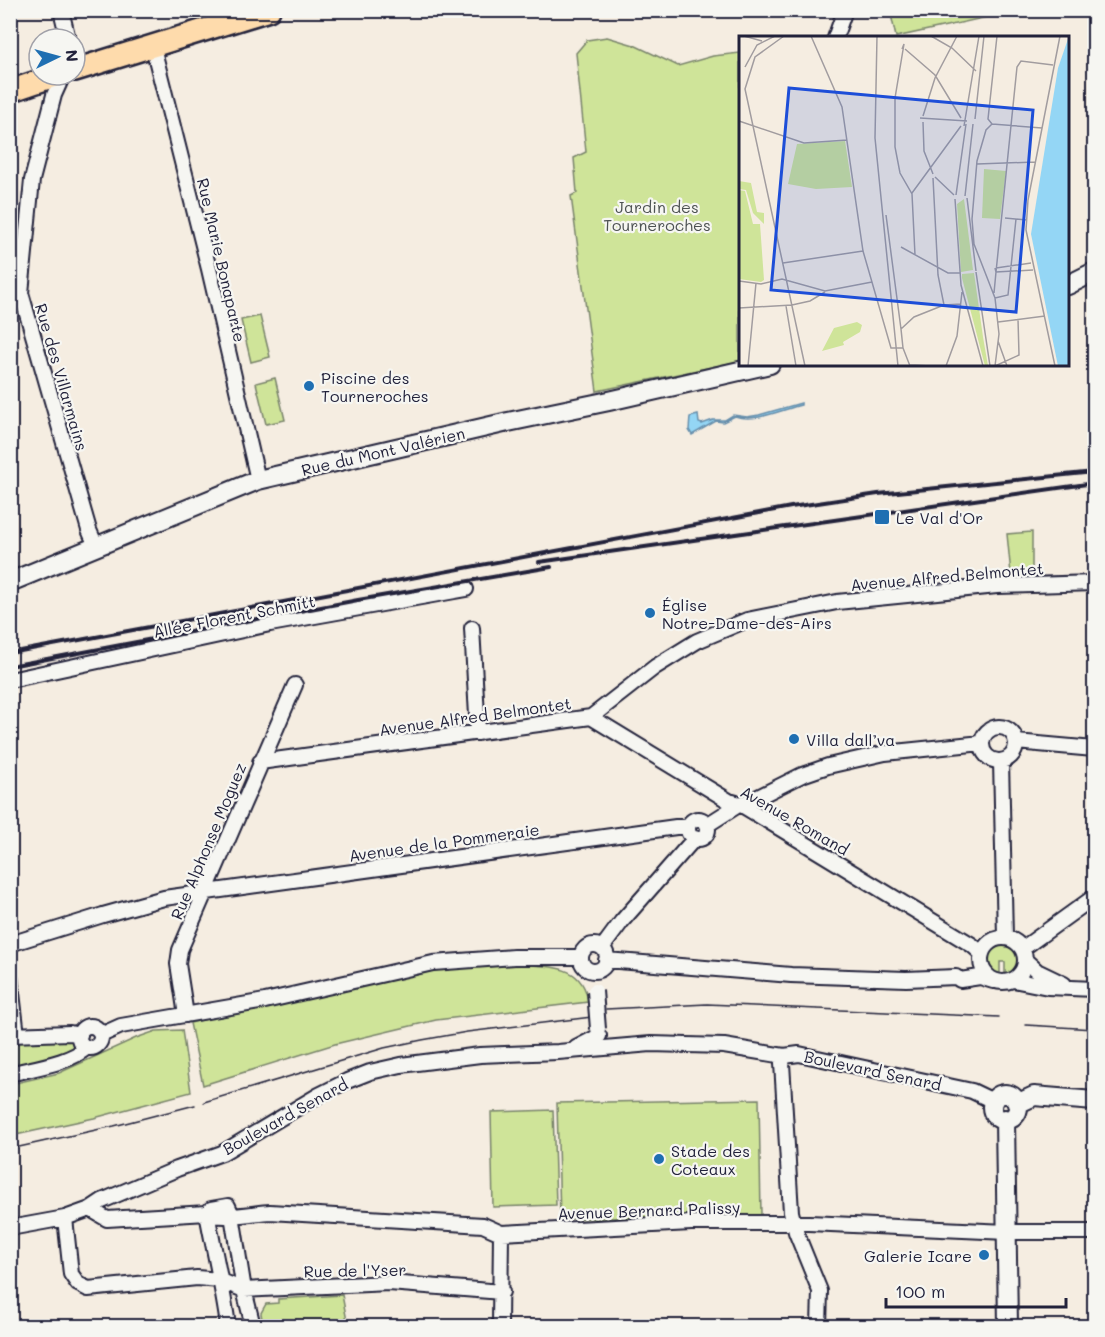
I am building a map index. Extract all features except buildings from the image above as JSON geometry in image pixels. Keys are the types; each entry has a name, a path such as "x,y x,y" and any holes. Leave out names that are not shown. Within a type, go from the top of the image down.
{"main road":[{"path":"87,66 268,10"},
{"path":"10,91 27,85"},
{"path":"1069,285 1095,272"},
{"name":"Rue du Mont Valérien","path":"10,582 258,480 761,366"},
{"path":"999,1095 1012,1096 1017,1104 1016,1112 1005,1119 999,1118 993,1112 993,1101 999,1095"},
{"path":"1017,1104 1034,1096 1095,1101"},
{"path":"1005,1119 1008,1326"}],"street":[{"path":"61,10 65,27"},
{"path":"836,36 845,10"},
{"name":"Rue Marie Bonaparte","path":"153,47 209,269 258,480"},
{"name":"Rue des Villarmains","path":"58,87 33,180 21,293 89,530 96,546"},
{"path":"10,280 21,293"},
{"name":"Avenue Alfred Belmontet","path":"261,762 591,717 655,667 697,641 747,620 837,602 997,586 1095,583"},
{"name":"Allée Florent Schmitt","path":"10,680 270,624 466,589"},
{"path":"472,628 478,733"},
{"name":"Rue Alphonse Moguez","path":"186,1015 178,957 199,903 295,685"},
{"name":"Avenue Romand","path":"591,717 729,801 740,804 972,945 981,953"},
{"path":"1000,726 1012,732 1016,742 1014,753 1001,760 989,757 982,743 984,736 990,730 1000,726"},
{"path":"1016,742 1095,749"},
{"path":"581,957 585,966 594,970 602,968 604,954 621,921 692,832 699,838 706,834 707,825 740,804 802,775 838,763 885,753 982,743"},
{"path":"1001,760 1005,938"},
{"name":"Avenue de la Pommeraie","path":"10,944 153,900 676,826 692,832"},
{"path":"581,957 587,947 595,945 604,954 791,975 906,979 956,977 960,980 980,977 1005,983 1019,976 1024,955 1095,897"},
{"path":"993,981 982,968 981,953 990,941 1005,938 1012,939 1044,975 1071,987"},
{"path":"10,976 14,1035 70,1033 83,1041 98,1045 101,1035 121,1026 265,1001 433,963 514,957 581,957"},
{"path":"956,977 959,972 982,968"},
{"path":"594,970 599,1038"},
{"path":"1013,980 1048,987 1095,989"},
{"name":"Boulevard Senard","path":"10,1228 65,1218 177,1169 222,1153 319,1095 370,1072 432,1060 480,1054 572,1051 599,1038 651,1044 724,1046 784,1056 799,1054 972,1091 993,1101"},
{"path":"10,1074 70,1058 80,1053 83,1041"},
{"path":"784,1056 782,1063 791,1212 820,1291 819,1326"},
{"name":"Avenue Bernard Palissy","path":"90,1209 107,1219 207,1213 213,1216 230,1210 483,1226 501,1233 691,1223 794,1223 1007,1232 1095,1232"},
{"path":"230,1210 244,1290 253,1326"},
{"path":"207,1213 228,1326"},
{"path":"65,1218 71,1274 78,1284 88,1289 197,1278 219,1280 244,1290"},
{"path":"500,1326 501,1233"},
{"name":"Rue de l'Yser","path":"244,1290 389,1282 501,1292"}],"green space":[{"path":"890,10 1015,10 901,36 896,36"},
{"name":"Jardin des Tourneroches","path":"607,37 634,45 678,66 713,56 739,53 739,361 597,391 571,196 577,193 574,158 586,152 576,53 587,40"},
{"path":"260,316 270,357 251,362 241,320"},
{"path":"275,378 285,420 266,424 256,383"},
{"path":"1032,532 1032,573 1011,574 1007,534"},
{"path":"1003,942 1016,949 1019,953 1020,964 1012,974 1005,977 1005,962 1000,962 1000,977 990,972 985,958 991,947"},
{"path":"531,965 560,969 576,976 586,991 588,1002 436,1020 335,1044 203,1085 190,1023 407,973 487,966"},
{"path":"182,1030 191,1092 94,1118 11,1136 11,1084 59,1073 156,1031"},
{"path":"67,1036 76,1041 76,1046 71,1052 11,1067 10,1042"},
{"name":"Stade des Coteaux","path":"759,1099 761,1215 560,1219 557,1103"},
{"path":"553,1110 556,1205 493,1207 491,1112"},
{"path":"342,1295 348,1326 263,1326 261,1313 266,1304 278,1303 278,1299"}],"water":[{"path":"801,403 801,405 759,417 742,418 735,416 723,422 716,421 692,435 689,430 690,417 698,415 699,423 702,424 713,420 725,420 733,415 747,417 759,415"}],"tram line":[{"path":"606,1009 707,1004 999,1017"},
{"path":"204,1102 384,1048 467,1032 592,1017"},
{"path":"1026,1025 1094,1029"},
{"path":"10,1149 195,1105"}],"railway":[{"path":"10,653 791,507 878,494 1094,472"},
{"path":"539,562 1094,483"},
{"path":"10,666 358,600 551,567"}],"place":[{"name":"Piscine des Tourneroches","path":"309,386"},
{"name":"Le Val d'Or","path":"882,517"},
{"name":"Église Notre-Dame-des-Airs","path":"650,613"},
{"name":"Villa dall’va","path":"794,739"},
{"name":"Stade des Coteaux","path":"659,1159"},
{"name":"Galerie Icare","path":"984,1255"}]}
